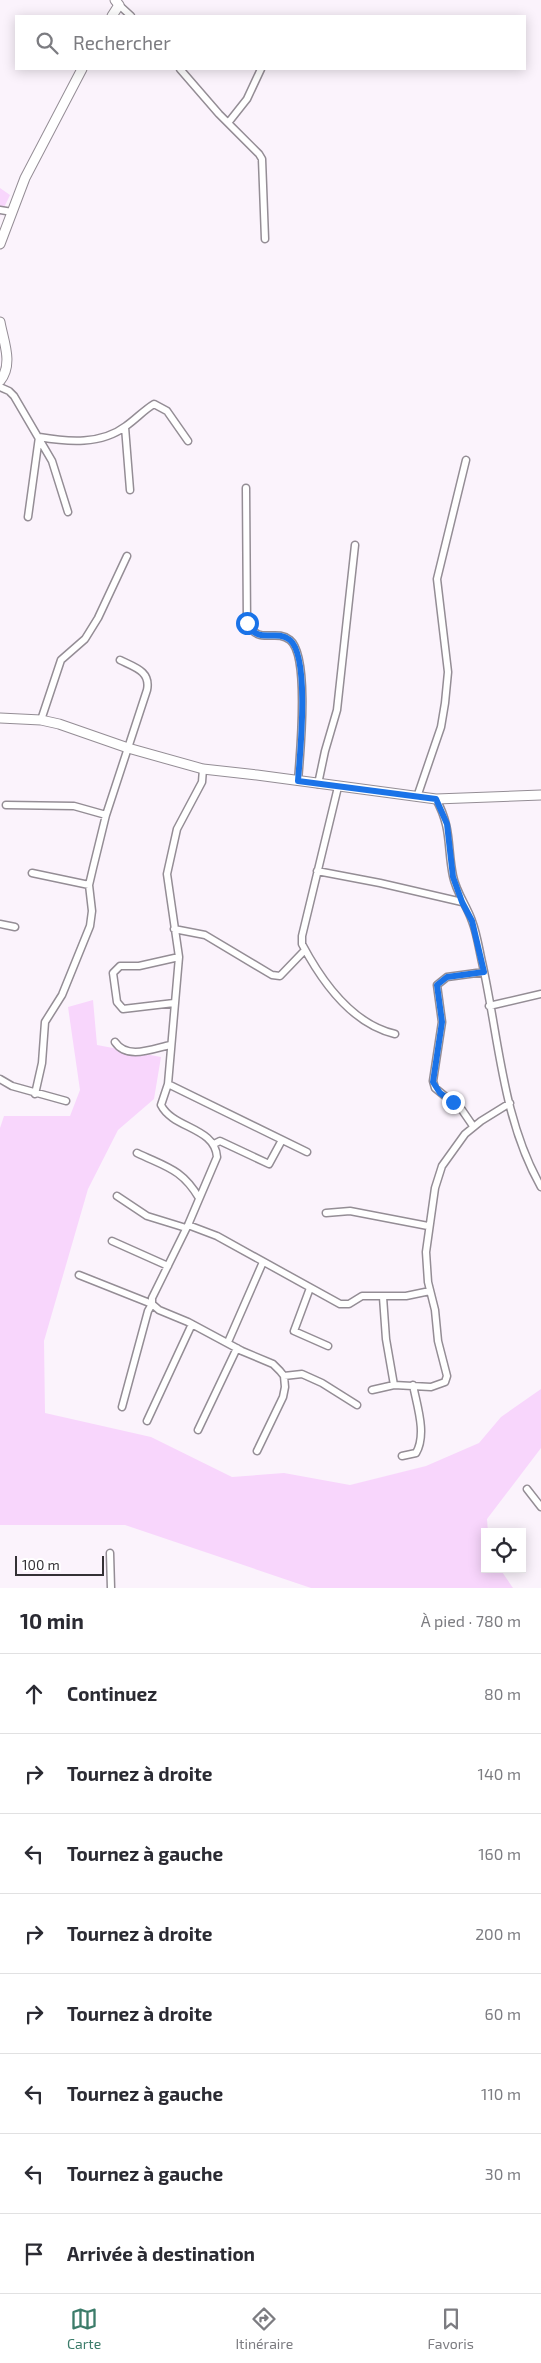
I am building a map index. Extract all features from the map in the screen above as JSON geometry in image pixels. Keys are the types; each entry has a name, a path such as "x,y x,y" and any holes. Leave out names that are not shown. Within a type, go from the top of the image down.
{"street":[{"path":"112,15 117,2 130,15"},
{"path":"0,244 29,170 81,70"},
{"path":"181,70 228,123 253,146 262,159 265,239"},
{"path":"228,123 247,99 261,70"},
{"path":"0,210 12,212"},
{"path":"0,322 7,353 7,365 0,381"},
{"path":"0,387 9,391 14,396 39,437 59,478 68,512"},
{"path":"39,437 62,441 84,441 108,436 125,427 154,404 167,411 188,441"},
{"path":"125,427 130,490"},
{"path":"28,517 39,437"},
{"path":"417,797 441,726 445,703 448,672 437,579 466,460"},
{"path":"246,488 247,623 251,632 258,635 287,638 295,644 299,655 302,715 298,781"},
{"path":"318,784 325,750 337,710 355,545"},
{"path":"41,720 61,660 85,639 98,618 127,556"},
{"path":"35,1094 42,1063 45,1022 62,995 90,926 92,911 89,884 106,816 149,681 141,671 120,660"},
{"path":"0,718 41,720 84,732 128,748 203,769 436,799 541,795"},
{"path":"122,1407 148,1311 152,1304 152,1298 187,1226 217,1157 214,1144 208,1138 165,1112 162,1100 168,1084 178,957 166,874 177,829 202,782 203,769"},
{"path":"338,787 302,936 306,950 337,997 352,1011 381,1031 395,1034"},
{"path":"436,799 447,824 453,877 462,902 472,921 510,1103 523,1151 541,1187"},
{"path":"6,805 74,806 106,816"},
{"path":"317,871 462,902"},
{"path":"32,872 89,884"},
{"path":"0,924 15,927"},
{"path":"174,929 205,935 272,975 280,976 285,973 306,950"},
{"path":"174,1003 123,1009 117,1002 113,973 120,966 139,966 178,957"},
{"path":"473,1126 462,1110 435,1088 433,1082 442,1022 436,992 437,985 447,977 484,972"},
{"path":"489,1006 541,994"},
{"path":"115,1042 119,1048 135,1052 170,1045"},
{"path":"0,1079 12,1086 35,1094 66,1101"},
{"path":"168,1084 307,1152"},
{"path":"372,1390 394,1385 431,1387 444,1382 447,1376 438,1341 426,1252 428,1226 439,1172 473,1126 510,1103"},
{"path":"214,1144 220,1141 269,1164 282,1140"},
{"path":"137,1153 180,1174 190,1183 199,1198"},
{"path":"117,1196 147,1216 217,1236 340,1304 349,1304 362,1296 406,1296 430,1291"},
{"path":"326,1213 350,1211 428,1226"},
{"path":"112,1241 168,1266"},
{"path":"228,1342 263,1262"},
{"path":"79,1275 152,1304 159,1310 273,1364 284,1376 286,1387 257,1451"},
{"path":"310,1288 294,1331 328,1346"},
{"path":"382,1296 386,1338 394,1385"},
{"path":"147,1420 192,1324"},
{"path":"198,1430 236,1348"},
{"path":"284,1376 302,1374 322,1383 357,1405"},
{"path":"402,1456 416,1453 420,1446 421,1430 413,1385"},
{"path":"527,1489 541,1507"},
{"path":"110,1553 111,1588"}],"shaded area":[{"path":"0,188 10,195 0,216"},
{"path":"93,1000 97,1045 161,1057 154,1099 118,1130 88,1189 44,1341 45,1413 151,1437 232,1477 284,1473 350,1485 426,1466 479,1443 501,1417 541,1389 541,1448 487,1519 488,1528 481,1528 481,1573 503,1573 513,1588 311,1588 125,1525 0,1525 0,1128 4,1116 70,1116 80,1090 68,1007"}],"route":[{"path":"247,623 251,632 258,635 287,638 295,644 299,655 302,715 298,781 436,799 443,812 450,841 453,877 462,902 472,921 484,972 447,977 437,985 436,992 442,1022 442,1037 433,1082 435,1088 453,1102"}]}
